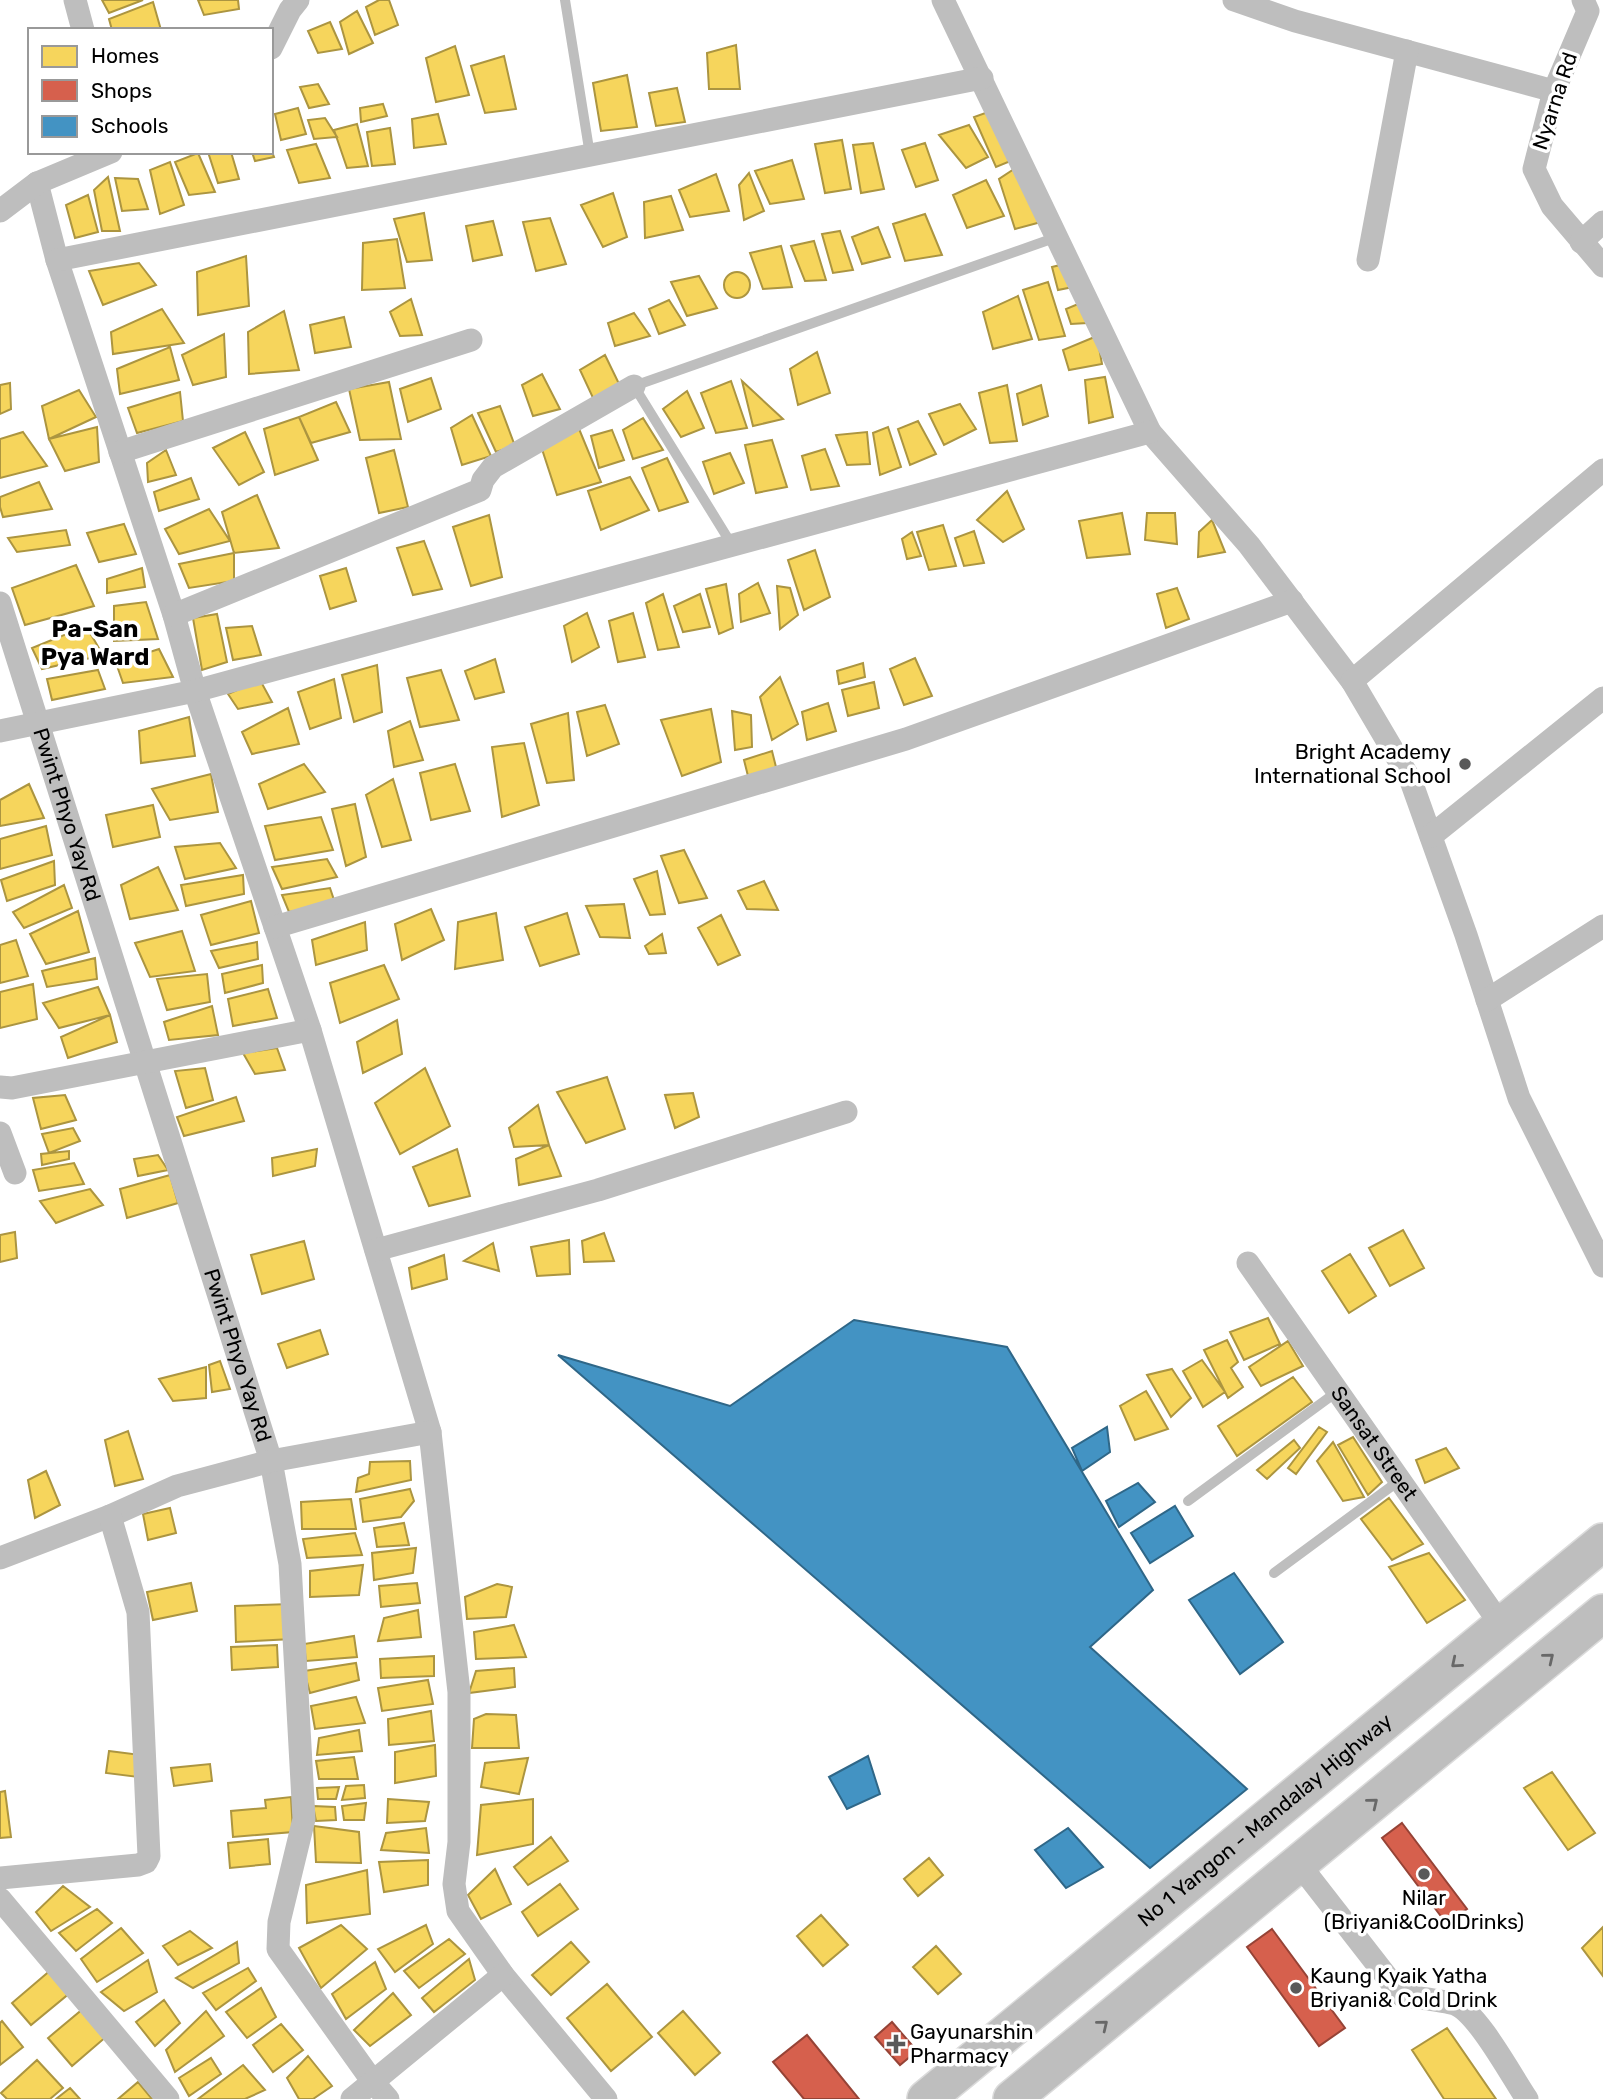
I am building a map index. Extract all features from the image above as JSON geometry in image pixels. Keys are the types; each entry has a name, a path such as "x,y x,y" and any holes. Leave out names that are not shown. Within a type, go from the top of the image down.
{"highway":[{"name":"No 1 Yangon - Mandalay Highway","path":"926,2099 1603,1542"},
{"path":"1012,2099 1603,1613 1569,1570"},
{"path":"1308,1784 1340,1830"},
{"path":"1036,2008 1070,2051"}],"street":[{"path":"75,0 82,28"},
{"path":"273,44 298,0"},
{"path":"943,0 1150,432 1250,545 1352,681 1411,780 1520,1098 1603,1266"},
{"path":"1234,0 1295,21 1554,91"},
{"name":"Nyarna Rd","path":"1583,0 1588,10 1554,91 1534,169 1552,206 1603,266"},
{"path":"1368,260 1407,51"},
{"path":"57,260 982,78"},
{"path":"0,211 37,183 106,154"},
{"path":"37,183 57,260 174,615 195,691 310,1031 430,1432 459,1692 459,1842 454,1884 458,1911 503,1975 606,2099"},
{"path":"1581,242 1603,222"},
{"path":"120,452 471,340"},
{"path":"174,615 480,490 483,480 493,467 634,386"},
{"path":"0,731 195,691 1150,432"},
{"path":"1352,681 1603,470"},
{"path":"275,927 906,739 1292,601"},
{"name":"Pwint Phyo Yay Rd","path":"0,603 271,1461 290,1563 304,1819 279,1922 278,1949 381,2090"},
{"path":"1431,836 1603,698"},
{"path":"1488,1000 1603,926"},
{"path":"0,1087 12,1088 310,1031"},
{"path":"376,1250 598,1190 846,1112"},
{"path":"0,1133 15,1173"},
{"name":"Sansat Street","path":"1248,1263 1502,1625"},
{"path":"0,1558 110,1516 177,1486 271,1461 430,1432"},
{"path":"0,1878 138,1865 146,1862 149,1856 138,1612 110,1516"},
{"path":"1299,1864 1401,1995 1456,2004 1484,2033 1527,2099"},
{"path":"0,1899 168,2099"},
{"path":"352,2099 381,2090 503,1975"}],"lane":[{"path":"565,0 590,155"},
{"path":"732,545 634,386 1057,237"},
{"path":"1188,1501 1338,1391"},
{"path":"1274,1573 1400,1480"}],"building: Homes":[{"path":"102,0 143,0 109,13"},
{"path":"198,0 238,0 239,9 204,15"},
{"path":"379,0 389,0 398,25 375,35 366,7"},
{"path":"153,2 160,28 111,28 109,19"},
{"path":"357,11 373,43 349,54 340,22"},
{"path":"330,22 342,49 318,53 308,31"},
{"path":"736,45 740,89 709,89 707,53"},
{"path":"455,46 469,95 436,102 426,58"},
{"path":"504,56 516,109 485,113 471,66"},
{"path":"627,75 637,127 601,131 593,83"},
{"path":"318,84 329,104 309,108 300,87"},
{"path":"677,88 685,122 656,126 649,93"},
{"path":"383,104 387,116 361,122 360,108"},
{"path":"298,108 306,134 281,140 275,114"},
{"path":"991,111 1013,160 996,167 974,117"},
{"path":"438,114 446,144 414,148 412,119"},
{"path":"325,118 337,137 314,139 308,120"},
{"path":"357,124 368,166 347,168 334,130"},
{"path":"969,125 988,157 966,168 939,135"},
{"path":"390,128 395,164 372,166 367,132"},
{"path":"842,140 851,189 825,193 815,144"},
{"path":"873,143 884,189 861,193 853,145"},
{"path":"925,143 938,180 916,187 902,150"},
{"path":"316,144 330,178 299,183 287,150"},
{"path":"198,154 215,192 189,195 175,162"},
{"path":"209,154 232,154 239,179 218,183"},
{"path":"253,154 273,154 274,157 255,161"},
{"path":"792,160 804,199 770,204 755,171"},
{"path":"170,162 184,205 160,214 150,170"},
{"path":"1020,165 1041,222 1015,229 999,179"},
{"path":"749,173 764,211 744,220 739,185"},
{"path":"716,174 729,211 690,217 679,190"},
{"path":"108,177 120,231 102,231 94,190"},
{"path":"115,178 138,179 148,209 122,211"},
{"path":"986,180 1004,216 967,228 953,195"},
{"path":"613,193 627,237 603,247 581,205"},
{"path":"88,195 98,232 75,238 66,205"},
{"path":"671,196 683,230 645,238 644,202"},
{"path":"424,213 432,260 407,262 394,219"},
{"path":"925,214 942,255 905,261 893,224"},
{"path":"550,218 566,264 536,271 523,222"},
{"path":"493,221 502,255 473,261 466,226"},
{"path":"878,227 890,257 862,264 852,237"},
{"path":"840,231 853,270 833,273 822,234"},
{"path":"397,239 405,288 362,290 363,243"},
{"path":"814,241 826,280 805,281 791,246"},
{"path":"781,246 792,287 763,289 750,253"},
{"path":"246,256 249,306 198,315 197,272"},
{"path":"139,263 156,285 103,305 89,271"},
{"path":"1064,264 1073,287 1058,290 1052,267"},
{"path":"737,272 746,276 750,285 746,294 737,298 728,294 724,285 728,276"},
{"path":"699,276 717,308 687,316 671,282"},
{"path":"1048,282 1065,336 1039,340 1023,290"},
{"path":"1018,296 1032,339 993,349 983,312"},
{"path":"411,299 422,335 400,336 390,312"},
{"path":"669,300 685,325 659,334 649,309"},
{"path":"1083,302 1087,323 1071,324 1066,309"},
{"path":"162,309 184,343 113,354 111,332"},
{"path":"284,311 299,370 249,374 248,332"},
{"path":"634,313 650,336 615,346 608,323"},
{"path":"344,317 351,347 315,353 310,325"},
{"path":"224,334 226,377 193,385 182,355"},
{"path":"1097,336 1102,364 1069,370 1063,350"},
{"path":"170,347 179,380 120,394 117,369"},
{"path":"817,352 830,393 798,405 790,369"},
{"path":"605,355 622,390 594,400 580,370"},
{"path":"542,374 560,409 533,416 522,385"},
{"path":"1105,377 1113,417 1089,423 1085,380"},
{"path":"431,378 441,409 408,422 400,389"},
{"path":"731,381 747,428 716,433 701,393"},
{"path":"742,381 783,419 753,426"},
{"path":"389,382 401,439 360,440 349,389"},
{"path":"10,383 11,409 0,414 0,385"},
{"path":"1007,385 1017,441 990,443 979,393"},
{"path":"1041,385 1048,416 1023,425 1017,394"},
{"path":"79,390 96,417 49,439 42,406"},
{"path":"687,391 704,428 681,437 663,409"},
{"path":"180,392 183,421 137,433 128,408"},
{"path":"336,402 350,432 311,443 299,417"},
{"path":"960,404 976,429 944,445 929,414"},
{"path":"500,406 515,446 496,452 478,413"},
{"path":"472,415 491,456 462,465 451,428"},
{"path":"299,417 318,460 275,475 264,429"},
{"path":"643,418 663,450 633,459 623,430"},
{"path":"918,421 936,454 910,465 898,429"},
{"path":"577,424 601,482 557,495 540,443"},
{"path":"97,427 99,462 65,471 49,439"},
{"path":"888,427 901,467 880,475 873,433"},
{"path":"612,430 624,460 599,468 591,436"},
{"path":"23,432 47,466 0,478 0,439"},
{"path":"245,432 264,472 239,485 213,448"},
{"path":"867,432 870,464 847,465 836,435"},
{"path":"772,440 787,487 756,493 745,445"},
{"path":"825,449 839,486 811,490 802,456"},
{"path":"166,450 176,475 148,482 147,463"},
{"path":"394,450 408,507 379,513 366,458"},
{"path":"730,453 744,483 714,494 703,462"},
{"path":"667,458 688,502 659,511 642,468"},
{"path":"630,477 649,510 601,530 588,491"},
{"path":"191,478 199,499 159,511 154,492"},
{"path":"39,482 52,509 3,517 0,497"},
{"path":"1007,491 1024,529 1003,542 977,520"},
{"path":"257,495 279,548 234,553 222,512"},
{"path":"209,509 230,541 179,554 165,529"},
{"path":"1122,513 1130,554 1087,558 1079,521"},
{"path":"1147,513 1175,513 1177,544 1145,540"},
{"path":"489,515 502,577 471,586 453,527"},
{"path":"1212,520 1225,552 1198,557 1199,532"},
{"path":"124,524 136,554 99,562 87,533"},
{"path":"943,525 956,566 929,570 917,532"},
{"path":"66,530 70,545 17,552 8,538"},
{"path":"974,531 984,563 964,566 955,538"},
{"path":"912,532 921,556 907,559 902,539"},
{"path":"424,541 442,589 413,595 397,548"},
{"path":"815,550 830,597 804,610 788,560"},
{"path":"234,553 234,581 189,588 179,564"},
{"path":"76,565 94,606 25,625 12,588"},
{"path":"142,568 145,587 107,593 107,579"},
{"path":"346,568 356,601 330,609 320,576"},
{"path":"758,583 770,613 741,622 739,594"},
{"path":"726,584 733,628 719,634 706,589"},
{"path":"777,586 790,588 798,615 780,629"},
{"path":"1177,588 1189,619 1166,628 1157,594"},
{"path":"663,594 679,647 658,650 646,603"},
{"path":"700,594 710,627 683,632 674,606"},
{"path":"146,602 158,639 114,641 114,606"},
{"path":"587,613 599,647 572,662 564,626"},
{"path":"633,613 645,657 618,662 609,621"},
{"path":"217,614 227,662 202,670 193,618"},
{"path":"86,626 103,655 42,669 32,648"},
{"path":"252,626 261,655 233,660 226,628"},
{"path":"159,649 173,677 123,683 116,663"},
{"path":"915,658 932,696 904,705 890,669"},
{"path":"495,659 504,692 475,699 465,671"},
{"path":"863,663 865,677 839,684 837,671"},
{"path":"377,665 382,712 354,722 342,675"},
{"path":"98,670 105,689 52,700 47,679"},
{"path":"441,670 459,720 420,727 407,678"},
{"path":"780,677 798,724 772,740 760,697"},
{"path":"334,679 341,718 310,729 298,692"},
{"path":"260,680 272,702 238,709 228,694"},
{"path":"874,682 879,708 848,716 842,690"},
{"path":"828,703 836,731 807,740 802,712"},
{"path":"605,705 619,744 587,756 577,712"},
{"path":"288,708 299,744 252,754 242,732"},
{"path":"711,709 721,762 682,776 661,720"},
{"path":"732,711 751,715 752,747 735,750"},
{"path":"568,713 574,780 547,783 531,724"},
{"path":"189,717 195,756 141,763 139,731"},
{"path":"410,721 423,760 394,767 388,731"},
{"path":"524,743 539,805 502,817 492,747"},
{"path":"772,751 778,775 748,776 744,760"},
{"path":"304,764 325,792 268,809 259,784"},
{"path":"455,764 470,811 431,820 420,773"},
{"path":"211,774 218,812 170,820 152,789"},
{"path":"393,779 411,840 382,847 366,795"},
{"path":"29,784 44,818 0,826 0,800"},
{"path":"355,804 366,857 346,866 332,809"},
{"path":"153,805 160,837 113,847 106,815"},
{"path":"321,817 333,850 275,860 265,826"},
{"path":"46,826 52,855 0,869 0,839"},
{"path":"220,843 236,868 185,879 175,847"},
{"path":"684,850 707,898 679,903 661,856"},
{"path":"327,859 337,877 282,889 272,867"},
{"path":"54,861 55,885 7,901 1,880"},
{"path":"158,867 178,910 130,919 121,885"},
{"path":"657,871 665,914 650,915 634,879"},
{"path":"243,875 244,894 186,906 181,885"},
{"path":"764,881 778,910 747,909 738,891"},
{"path":"64,885 72,908 24,928 13,912"},
{"path":"330,888 336,906 289,912 282,895"},
{"path":"251,901 259,933 211,945 201,915"},
{"path":"624,904 630,938 600,937 586,906"},
{"path":"431,909 444,940 402,960 395,924"},
{"path":"78,911 89,952 46,964 30,934"},
{"path":"496,913 503,960 455,969 458,922"},
{"path":"567,913 579,954 540,966 525,927"},
{"path":"721,915 740,955 718,965 698,928"},
{"path":"365,922 367,950 316,965 312,940"},
{"path":"182,931 195,971 150,977 135,943"},
{"path":"662,934 666,953 649,954 645,946"},
{"path":"16,940 28,976 0,983 0,945"},
{"path":"257,942 258,959 219,968 211,951"},
{"path":"95,958 97,979 47,987 42,971"},
{"path":"262,965 263,983 225,993 222,974"},
{"path":"384,965 399,999 340,1023 330,983"},
{"path":"207,974 210,1002 167,1010 157,979"},
{"path":"33,984 37,1019 0,1028 0,992"},
{"path":"98,987 110,1015 59,1028 43,1003"},
{"path":"268,989 277,1018 233,1026 228,999"},
{"path":"212,1006 218,1035 169,1040 164,1022"},
{"path":"110,1015 117,1042 68,1058 61,1037"},
{"path":"397,1020 402,1054 363,1073 357,1042"},
{"path":"277,1048 285,1070 255,1074 243,1053"},
{"path":"205,1068 213,1100 186,1108 175,1071"},
{"path":"425,1068 450,1126 400,1154 375,1103"},
{"path":"607,1077 625,1129 586,1143 557,1092"},
{"path":"693,1093 699,1117 675,1128 665,1095"},
{"path":"65,1095 76,1120 41,1129 33,1098"},
{"path":"236,1097 244,1121 184,1136 177,1117"},
{"path":"538,1105 549,1145 514,1147 509,1128"},
{"path":"73,1128 80,1141 49,1153 42,1134"},
{"path":"549,1145 561,1176 519,1185 516,1159"},
{"path":"317,1149 315,1166 273,1176 272,1158"},
{"path":"457,1149 470,1196 429,1206 413,1167"},
{"path":"69,1151 69,1159 42,1165 41,1154"},
{"path":"158,1155 168,1170 138,1176 134,1159"},
{"path":"74,1163 84,1184 39,1191 33,1170"},
{"path":"170,1175 178,1203 127,1218 120,1189"},
{"path":"90,1189 103,1205 56,1223 40,1201"},
{"path":"1403,1230 1424,1268 1390,1286 1369,1248"},
{"path":"15,1232 17,1258 0,1262 0,1235"},
{"path":"604,1233 614,1261 584,1262 582,1241"},
{"path":"569,1240 570,1274 537,1276 531,1247"},
{"path":"304,1241 314,1279 262,1294 251,1255"},
{"path":"493,1243 499,1271 464,1261"},
{"path":"1350,1254 1376,1296 1349,1313 1322,1271"},
{"path":"444,1255 447,1279 412,1289 409,1268"},
{"path":"1268,1318 1280,1344 1244,1360 1230,1332"},
{"path":"320,1330 328,1354 287,1368 278,1344"},
{"path":"1227,1340 1238,1362 1231,1368 1243,1387 1228,1398 1204,1350"},
{"path":"1288,1341 1303,1366 1261,1386 1249,1367"},
{"path":"1202,1360 1225,1392 1203,1407 1183,1371"},
{"path":"220,1361 230,1389 212,1392 209,1365"},
{"path":"206,1367 206,1398 173,1401 159,1379"},
{"path":"1172,1369 1191,1398 1171,1417 1147,1375"},
{"path":"1293,1377 1312,1402 1237,1456 1218,1426"},
{"path":"1146,1391 1168,1429 1135,1440 1120,1406"},
{"path":"1319,1427 1327,1432 1296,1474 1288,1468"},
{"path":"128,1431 143,1479 115,1486 105,1440"},
{"path":"1353,1437 1382,1482 1368,1495 1338,1445"},
{"path":"1294,1440 1300,1448 1267,1479 1257,1470"},
{"path":"1333,1442 1364,1497 1343,1501 1317,1461"},
{"path":"1446,1448 1459,1468 1425,1483 1416,1460"},
{"path":"410,1461 411,1480 356,1492 358,1478 369,1474 370,1462"},
{"path":"46,1471 60,1505 35,1518 28,1480"},
{"path":"410,1489 414,1501 401,1517 363,1522 360,1499"},
{"path":"1389,1498 1423,1544 1392,1560 1361,1519"},
{"path":"351,1499 356,1529 302,1529 301,1502"},
{"path":"170,1508 176,1533 148,1540 143,1514"},
{"path":"404,1523 409,1545 377,1547 374,1528"},
{"path":"355,1533 362,1555 307,1558 303,1539"},
{"path":"416,1548 413,1573 374,1580 372,1553"},
{"path":"1429,1553 1465,1600 1427,1623 1389,1567"},
{"path":"363,1565 359,1595 310,1597 310,1571"},
{"path":"191,1583 197,1611 153,1620 147,1592"},
{"path":"417,1583 420,1603 381,1607 379,1586"},
{"path":"497,1584 512,1587 506,1617 467,1619 465,1597"},
{"path":"290,1604 292,1639 236,1642 235,1606"},
{"path":"418,1610 421,1637 378,1641 384,1618"},
{"path":"514,1625 526,1657 476,1659 474,1632"},
{"path":"354,1636 357,1657 306,1661 304,1644"},
{"path":"277,1645 278,1667 232,1670 231,1647"},
{"path":"434,1656 434,1676 381,1678 380,1659"},
{"path":"356,1663 359,1680 310,1693 304,1671"},
{"path":"514,1668 515,1687 469,1693 476,1671"},
{"path":"428,1680 433,1704 382,1711 378,1688"},
{"path":"356,1697 365,1723 315,1729 311,1706"},
{"path":"431,1711 434,1741 389,1745 388,1719"},
{"path":"486,1714 516,1715 519,1748 472,1748 474,1719"},
{"path":"359,1730 362,1751 317,1755 319,1738"},
{"path":"435,1745 436,1776 395,1783 395,1752"},
{"path":"109,1751 141,1755 138,1777 106,1773"},
{"path":"354,1757 358,1779 319,1779 316,1761"},
{"path":"528,1758 519,1794 481,1787 485,1763"},
{"path":"210,1764 212,1781 174,1786 171,1768"},
{"path":"1552,1772 1595,1833 1568,1850 1524,1788"},
{"path":"364,1785 365,1798 342,1800 346,1786"},
{"path":"339,1787 336,1799 318,1799 317,1788"},
{"path":"5,1791 11,1837 0,1838 0,1792"},
{"path":"291,1797 293,1832 233,1837 231,1811 266,1808 265,1800"},
{"path":"388,1799 429,1802 425,1821 387,1823"},
{"path":"533,1799 533,1844 477,1855 481,1805"},
{"path":"366,1803 364,1820 344,1820 342,1806"},
{"path":"313,1806 335,1807 336,1820 316,1821"},
{"path":"314,1826 359,1832 361,1863 316,1862"},
{"path":"426,1828 429,1853 381,1850 386,1833"},
{"path":"551,1837 568,1861 528,1885 514,1867"},
{"path":"268,1839 270,1864 230,1868 228,1843"},
{"path":"929,1858 943,1875 918,1896 904,1879"},
{"path":"428,1860 428,1885 384,1892 379,1862"},
{"path":"495,1869 511,1904 481,1919 468,1895"},
{"path":"367,1870 370,1914 307,1923 306,1885"},
{"path":"560,1884 578,1909 538,1936 522,1912"},
{"path":"63,1886 90,1907 51,1931 36,1912"},
{"path":"97,1909 112,1923 76,1951 59,1933"},
{"path":"821,1915 848,1945 823,1966 797,1936"},
{"path":"341,1925 367,1949 321,1988 299,1948"},
{"path":"426,1925 433,1944 395,1972 378,1949"},
{"path":"1603,1927 1603,1976 1582,1948"},
{"path":"121,1928 143,1953 97,1982 81,1959"},
{"path":"190,1931 212,1948 178,1965 163,1946"},
{"path":"449,1939 465,1954 419,1988 404,1971"},
{"path":"237,1942 239,1963 193,1988 176,1978"},
{"path":"571,1942 589,1962 551,1995 532,1975"},
{"path":"936,1946 961,1974 938,1994 913,1967"},
{"path":"469,1959 475,1980 434,2012 422,1998"},
{"path":"148,1960 157,1992 124,2011 101,1992"},
{"path":"375,1962 386,1989 346,2019 332,1994"},
{"path":"248,1968 256,1981 216,2010 203,1993"},
{"path":"52,1969 71,1992 31,2025 12,2003"},
{"path":"607,1984 652,2037 611,2071 567,2018"},
{"path":"261,1988 276,2017 247,2038 226,2012"},
{"path":"393,1993 411,2015 370,2046 354,2030"},
{"path":"164,2000 180,2023 155,2046 136,2022"},
{"path":"84,2008 107,2036 72,2066 48,2038"},
{"path":"206,2011 224,2036 175,2072 166,2050"},
{"path":"683,2011 720,2053 695,2075 658,2033"},
{"path":"2,2021 23,2047 0,2065 0,2023"},
{"path":"281,2024 303,2050 273,2072 253,2045"},
{"path":"1447,2028 1496,2099 1444,2099 1412,2050"},
{"path":"308,2056 332,2086 313,2099 299,2099 287,2078"},
{"path":"211,2058 221,2074 189,2096 179,2078"},
{"path":"37,2060 63,2088 50,2099 7,2099 1,2093"},
{"path":"243,2065 265,2090 245,2099 198,2099"},
{"path":"138,2082 152,2099 118,2099"},
{"path":"70,2088 80,2099 56,2099"}],"building: Shops":[{"name":"Nilar (Briyani&CoolDrinks)","path":"1402,1823 1467,1909 1446,1923 1382,1838"},
{"name":"Kaung Kyaik Yatha Briyani& Cold Drink","path":"1272,1929 1345,2028 1319,2046 1247,1947"},
{"name":"Gayunarshin Pharmacy","path":"892,2022 917,2051 900,2065 875,2037"},
{"path":"807,2035 859,2099 804,2099 773,2062"}],"building: Schools":[{"path":"854,1320 1007,1347 1153,1590 1090,1647 1247,1789 1150,1868 558,1355 730,1406"},
{"path":"1107,1427 1110,1452 1082,1471 1072,1448"},
{"path":"1138,1483 1155,1502 1119,1527 1106,1501"},
{"path":"1175,1506 1193,1536 1150,1563 1131,1533"},
{"path":"1234,1573 1283,1642 1240,1674 1189,1600"},
{"path":"868,1756 880,1794 847,1809 829,1777"},
{"path":"1068,1828 1103,1867 1066,1888 1035,1850"}],"place":[{"name":"Bright Academy International School","path":"1465,764"},
{"name":"Nilar (Briyani&CoolDrinks)","path":"1424,1874"},
{"name":"Kaung Kyaik Yatha Briyani& Cold Drink","path":"1296,1988"},
{"name":"Gayunarshin Pharmacy","path":"896,2044"}],"district":[{"name":"Pa-San Pya Ward","path":"95,643"}]}
